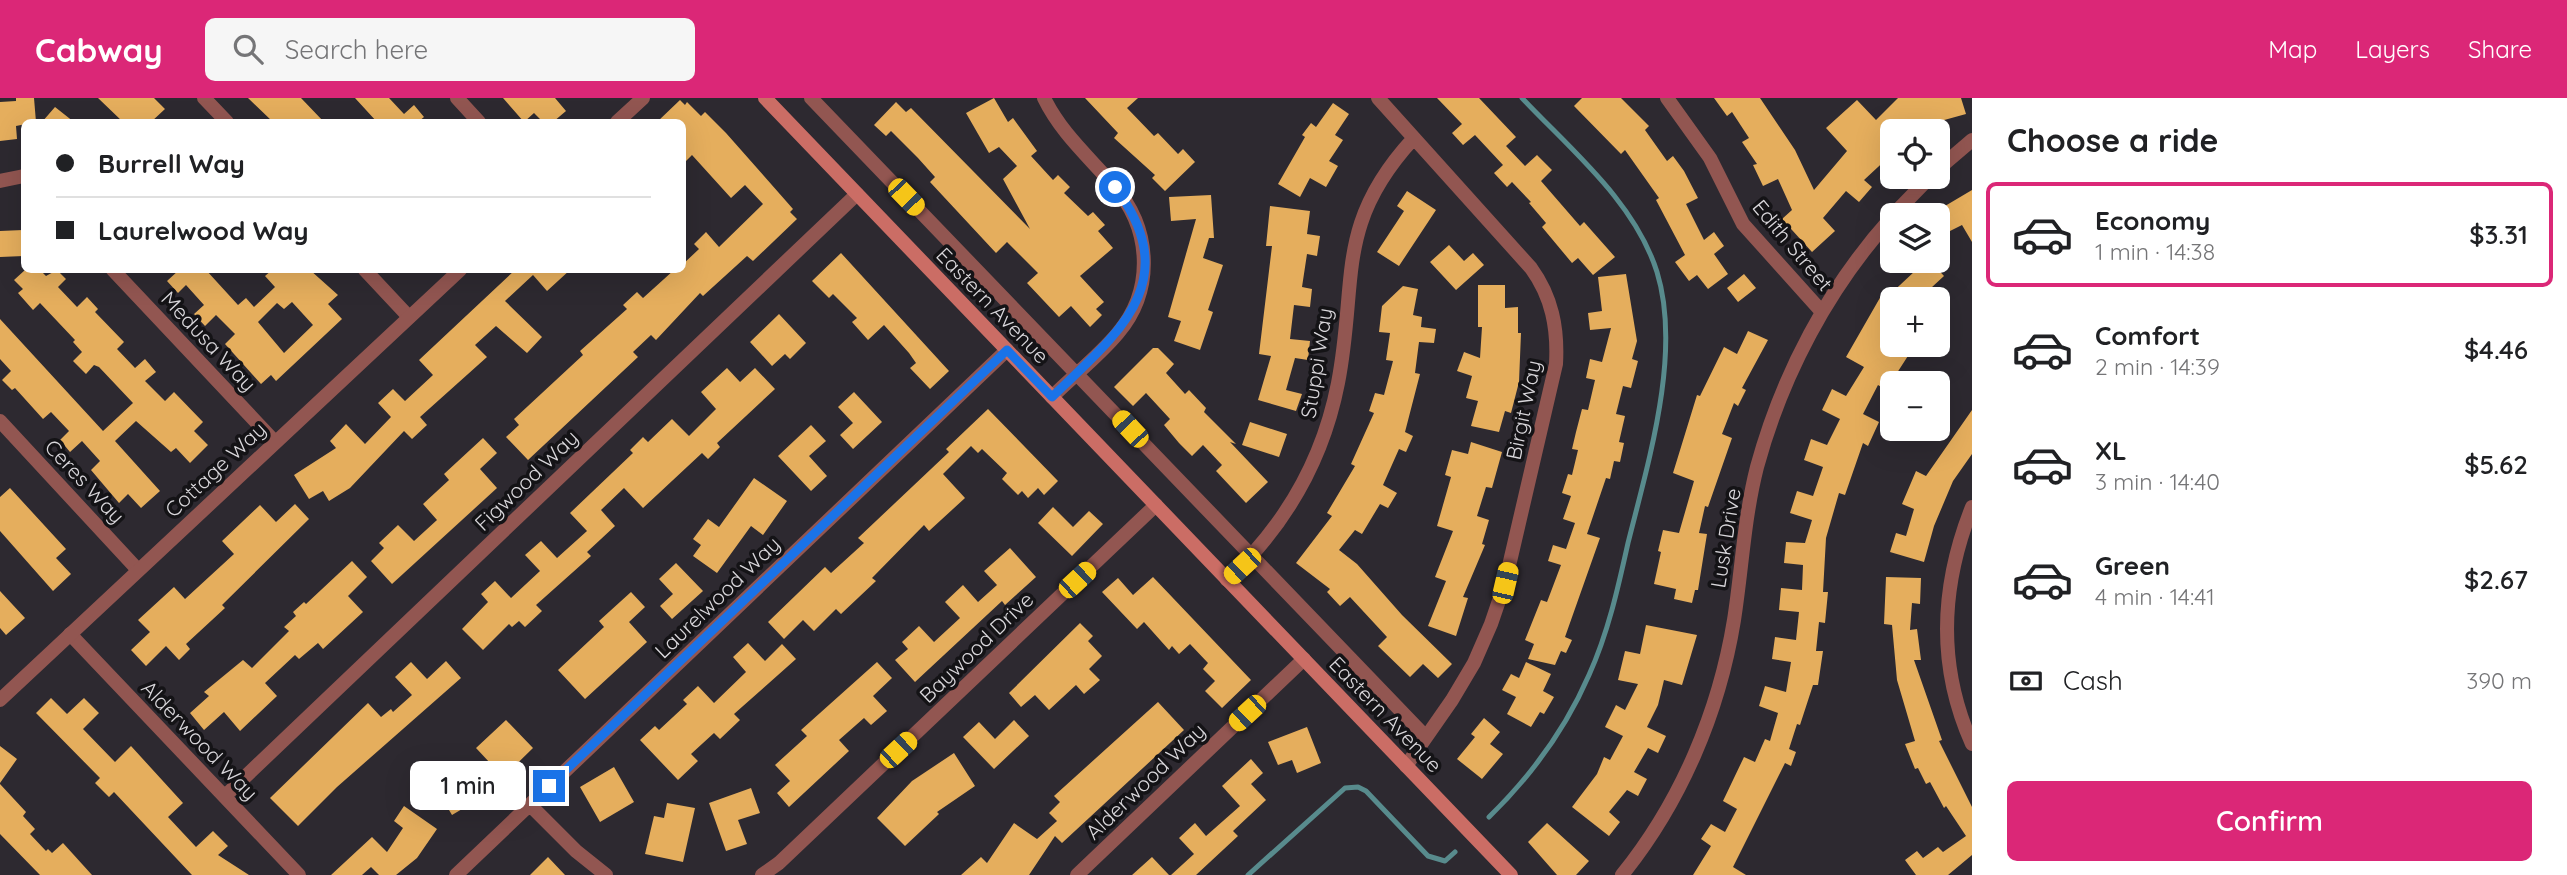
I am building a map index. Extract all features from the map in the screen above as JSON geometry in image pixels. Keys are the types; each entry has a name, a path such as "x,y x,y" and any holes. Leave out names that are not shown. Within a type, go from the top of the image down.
{"main road":[{"name":"Eastern Avenue","path":"765,98 1511,875"}],"street":[{"path":"204,98 224,119"},
{"path":"457,98 476,119"},
{"path":"620,119 643,98"},
{"path":"811,98 1425,736"},
{"path":"1044,98 1070,139 1129,206 1144,249 1140,294 1130,315 1117,334 1052,397"},
{"name":"Birgit Way","path":"1378,98 1537,277 1555,319 1557,341 1556,364 1505,583 1492,624 1474,663 1406,766"},
{"name":"Edith Street","path":"1667,98 1710,158 1743,224 1822,312"},
{"name":"Stuppi Way","path":"1227,580 1251,555 1293,502 1324,438 1338,381 1356,234 1368,201 1385,171 1413,139"},
{"path":"1950,159 1972,140"},
{"path":"0,181 21,177"},
{"name":"Lusk Drive","path":"1905,203 1918,189"},
{"name":"Figwood Way","path":"225,796 857,194"},
{"name":"Lusk Drive","path":"1622,875 1657,826 1685,777 1704,732 1728,654 1748,510 1757,468 1785,387 1822,312 1852,265 1880,231"},
{"name":"Medusa Way","path":"116,273 275,442"},
{"path":"368,273 409,317"},
{"name":"Cottage Way","path":"0,700 457,273"},
{"name":"Laurelwood Way","path":"456,875 1007,350"},
{"name":"Ceres Way","path":"0,421 138,570"},
{"name":"Baywood Drive","path":"762,875 779,863 1156,505"},
{"path":"1972,507 1954,561 1946,619 1951,679 1972,744"},
{"name":"Alderwood Way","path":"70,634 299,875"},
{"name":"Alderwood Way","path":"1077,875 1304,659"},
{"path":"530,804 576,851 606,875"}],"building":[{"path":"16,98 34,98 36,119 21,119 21,125 16,126 17,139 0,141 0,102 16,101"},
{"path":"98,98 154,98 165,109 154,119 120,119"},
{"path":"248,98 301,98 321,119 270,119"},
{"path":"355,98 389,98 404,114 414,105 424,117 422,119 374,119"},
{"path":"503,98 555,98 566,111 557,119 540,119 534,113 527,119 521,119"},
{"path":"994,98 1008,122 1013,118 1037,151 1031,156 1053,180 1058,175 1070,187 1064,193 1088,216 1093,212 1105,225 1098,231 1113,248 1080,276 1104,302 1096,309 1102,315 1090,327 1071,306 1059,317 1027,283 1038,273 1007,242 996,253 930,182 935,177 918,158 891,131 886,136 874,125 896,102 906,112 911,108 1030,229 1003,179 1017,166 999,147 989,153 966,113"},
{"path":"1085,98 1138,98 1127,108 1154,136 1158,133 1178,154 1183,149 1195,162 1165,191 1152,178 1155,175 1114,138 1118,133"},
{"path":"1437,98 1479,98 1516,137 1506,146 1525,166 1537,155 1552,170 1541,181 1580,226 1584,222 1615,257 1593,275 1578,258 1572,263 1542,227 1546,223 1529,203 1531,202 1512,182 1507,187 1494,173 1503,165 1475,135 1463,145 1452,133 1462,124"},
{"path":"1582,98 1621,98 1649,126 1645,130 1667,161 1673,156 1684,171 1698,198 1686,204 1704,240 1714,232 1724,246 1714,254 1728,274 1708,289 1697,275 1689,281 1675,262 1685,255 1656,200 1659,198 1625,150 1621,154 1574,106"},
{"path":"1714,98 1760,98 1795,150 1814,190 1847,151 1826,128 1857,100 1876,120 1898,98 1961,98 1966,114 1948,119 1880,119 1880,165 1864,180 1872,187 1859,202 1846,191 1823,218 1835,231 1812,252 1782,219 1792,210 1778,179 1763,186 1753,165 1757,164 1742,142 1749,138 1732,112 1727,116"},
{"path":"680,100 685,105 687,102 701,116 705,112 793,209 790,212 797,219 753,261 747,256 703,296 700,293 656,340 651,335 633,352 638,357 528,460 506,437 519,425 514,419 583,355 580,351 627,309 623,305 637,292 643,298 671,273 686,273 686,261 699,249 694,244 706,232 719,247 763,204 745,185 731,198 692,155 686,161 686,119 660,119"},
{"path":"1333,103 1349,114 1335,135 1343,140 1329,161 1338,166 1326,187 1310,178 1300,197 1278,184 1305,137 1302,135 1311,123 1316,127"},
{"path":"55,107 70,119 45,119"},
{"path":"1972,190 1972,242 1962,225 1950,231 1950,203"},
{"path":"1407,191 1436,210 1399,266 1377,252 1404,211 1397,206"},
{"path":"1211,195 1214,238 1209,238 1203,258 1223,265 1208,310 1213,312 1200,350 1174,341 1181,321 1168,317 1196,219 1171,221 1169,197"},
{"path":"1270,206 1310,211 1307,234 1320,236 1317,256 1307,254 1302,287 1312,289 1310,307 1294,305 1290,339 1310,341 1308,360 1295,358 1286,390 1302,394 1296,411 1258,400 1271,356 1259,354 1272,246 1266,246"},
{"path":"21,230 21,256 0,257 0,231"},
{"path":"1449,245 1464,261 1473,253 1484,265 1456,290 1430,262"},
{"path":"841,253 949,371 930,389 910,368 916,363 884,325 868,340 852,322 857,318 833,294 829,298 812,281"},
{"path":"22,273 43,273 46,276 60,273 66,279 58,287 77,307 87,297 98,309 95,312 124,342 117,349 135,368 145,359 156,372 145,381 165,401 174,392 203,422 194,431 208,445 190,463 176,448 171,452 136,421 115,441 160,491 141,508 128,494 119,503 91,470 100,461 82,441 70,452 60,440 69,431 51,412 43,419 15,388 12,390 2,380 11,371 0,359 0,319 103,431 133,403 99,367 94,365 86,374 73,361 82,352 73,342 75,340 40,303 33,310 18,293 23,289 14,280"},
{"path":"176,273 209,273 238,305 246,298 254,307 275,287 265,276 268,273 313,273 338,295 328,304 342,319 276,381 271,375 261,384 225,344 235,334 216,315 205,326 194,314 204,305 186,285 178,293 167,281","holes":["292,302 313,325 284,353 258,322 277,303 284,309"]},
{"path":"512,273 567,273 547,291 533,275 505,301 542,337 527,353 496,326 475,345 487,357 420,417 427,425 412,439 404,431 350,488 329,501 323,491 309,499 294,475 336,448 330,441 346,424 365,444 391,417 378,403 393,389 405,401 433,375 419,360"},
{"path":"1913,273 1941,273 1944,276 1932,287 1898,287"},
{"path":"1626,274 1637,341 1632,359 1638,361 1631,388 1623,386 1616,414 1625,416 1619,442 1624,443 1620,462 1614,461 1610,479 1606,478 1587,534 1600,538 1565,637 1572,640 1566,653 1561,651 1555,665 1528,659 1534,644 1525,640 1541,600 1547,602 1561,565 1548,561 1553,545 1566,549 1575,523 1563,519 1571,496 1562,493 1568,474 1572,475 1578,450 1572,449 1576,432 1582,409 1588,410 1595,380 1586,378 1590,359 1602,362 1611,328 1590,330 1588,313 1602,311 1598,277"},
{"path":"1744,274 1756,288 1738,302 1727,288"},
{"path":"1478,285 1505,285 1505,308 1518,307 1518,333 1521,333 1519,382 1511,413 1505,411 1499,432 1471,426 1478,401 1466,398 1472,376 1457,371 1464,352 1480,358 1482,327 1478,327"},
{"path":"1403,286 1418,289 1413,315 1422,317 1421,327 1436,329 1434,343 1419,342 1415,373 1420,374 1405,432 1413,436 1406,452 1399,449 1383,485 1397,493 1388,508 1380,504 1362,534 1355,530 1339,550 1357,564 1402,615 1452,664 1438,678 1423,664 1410,677 1378,646 1387,637 1350,597 1340,606 1327,592 1330,589 1296,563 1332,516 1327,513 1355,466 1351,464 1374,413 1369,411 1375,393 1384,395 1393,361 1386,360 1390,333 1379,332 1382,306"},
{"path":"1880,298 1880,357 1907,357 1898,371 1880,371 1880,386 1878,385 1863,414 1879,422 1868,446 1863,443 1845,495 1839,493 1826,538 1823,592 1828,592 1825,623 1819,622 1816,651 1823,651 1818,685 1813,685 1800,725 1797,724 1789,749 1796,752 1791,766 1785,763 1733,867 1746,875 1693,875 1711,846 1701,839 1711,824 1725,832 1737,809 1723,801 1744,757 1755,762 1765,739 1770,741 1778,713 1759,706 1765,686 1786,692 1791,662 1772,659 1775,637 1796,640 1799,612 1779,610 1781,588 1802,590 1803,565 1784,563 1786,542 1805,543 1812,520 1790,513 1797,491 1813,496 1823,467 1804,460 1811,439 1827,445 1840,419 1822,410 1832,389 1846,396 1864,367 1846,357"},
{"path":"779,314 806,343 790,359 785,354 772,366 750,342"},
{"path":"1748,331 1768,340 1742,388 1746,390 1738,406 1734,403 1722,434 1732,438 1708,507 1705,506 1699,533 1707,534 1698,590 1695,590 1692,603 1674,599 1676,589 1654,584 1661,552 1658,551 1663,530 1679,533 1694,481 1673,473 1697,395 1700,396 1724,347 1737,354"},
{"path":"1153,348 1158,348 1174,364 1166,373 1185,394 1189,390 1206,408 1204,412 1268,482 1246,503 1216,471 1222,465 1203,445 1192,456 1179,443 1164,425 1170,419 1146,393 1133,406 1114,387"},
{"path":"727,368 740,382 755,368 775,389 717,443 720,447 708,459 702,453 643,508 624,488 601,510 615,526 587,552 591,556 536,605 542,611 525,627 519,621 512,627 509,624 483,650 462,629 488,602 481,594 495,581 511,598 540,571 525,555 541,541 557,558 587,531 570,513 633,453 630,450 643,437 648,442 672,419 689,436 716,409 701,392"},
{"path":"854,392 882,422 853,449 840,435 853,423 838,407"},
{"path":"988,409 1058,481 1044,495 1038,488 1028,498 1022,491 1018,495 1002,479 1007,473 982,449 978,453 971,446 943,474 965,498 929,531 924,525 872,578 876,581 841,614 836,609 814,631 803,620 784,639 768,622 825,567 831,573 864,543 858,538 949,452 946,449"},
{"path":"1972,410 1972,454 1953,481 1934,526 1924,562 1890,552 1896,533 1906,536 1914,509 1902,504 1916,471 1926,476"},
{"path":"1250,422 1287,434 1279,457 1242,445"},
{"path":"811,425 826,441 809,456 827,476 811,491 778,456"},
{"path":"483,438 497,453 480,469 497,488 392,584 371,561 384,548 379,543 398,525 414,541 437,520 423,504 449,480 444,474"},
{"path":"1471,442 1502,452 1492,488 1486,487 1477,516 1489,520 1482,544 1485,545 1463,597 1468,598 1456,636 1428,626 1446,581 1435,577 1453,531 1437,526 1451,477 1445,475 1452,450 1468,454"},
{"path":"754,478 787,501 763,535 751,526 717,573 693,556 701,545 693,539 708,519 719,527"},
{"path":"10,488 66,549 56,558 71,574 53,591 0,531 0,497"},
{"path":"295,504 309,519 222,605 225,608 186,644 190,649 179,660 166,646 146,666 131,650 150,632 138,620 174,587 185,599 234,554 222,541 260,505 276,522"},
{"path":"1053,507 1073,527 1089,511 1103,524 1072,556 1038,523"},
{"path":"1010,548 1036,577 1005,605 1002,601 915,682 895,660 908,649 902,642 919,626 934,642 960,618 945,602 963,585 978,602 997,585 984,571"},
{"path":"352,561 367,577 348,596 363,612 323,649 318,643 299,659 295,655 265,683 277,696 240,731 224,712 204,730 190,713 209,696 204,692 243,660 252,668 289,631 284,627 296,616 293,612 304,602 306,604"},
{"path":"676,563 703,591 672,619 660,606 673,594 659,579"},
{"path":"1153,577 1251,680 1222,708 1205,691 1215,681 1203,669 1208,663 1190,644 1179,654 1172,646 1169,650 1144,622 1137,629 1102,592 1118,578 1133,595"},
{"path":"1886,577 1921,578 1920,604 1912,603 1910,630 1917,629 1921,660 1914,660 1942,740 1939,741 1972,807 1972,855 1948,875 1916,875 1905,860 1917,851 1923,858 1938,847 1943,852 1966,836 1946,806 1944,808 1930,782 1926,784 1918,768 1915,769 1905,744 1915,741 1897,680 1892,625 1884,624"},
{"path":"0,591 25,618 6,635 0,628"},
{"path":"631,592 645,607 629,622 647,642 585,699 558,670 604,627 599,621"},
{"path":"1080,623 1093,636 1088,641 1102,656 1089,669 1100,680 1084,694 1076,685 1049,710 1035,695 1021,707 1009,693"},
{"path":"1646,625 1697,635 1682,685 1664,680 1658,705 1647,727 1666,736 1658,753 1648,748 1634,772 1647,779 1638,796 1627,790 1609,812 1620,822 1609,836 1572,807 1597,774 1604,757 1610,760 1623,736 1605,727 1616,705 1625,710 1638,684 1618,680 1625,651 1640,654"},
{"path":"748,643 765,661 782,644 796,659 734,714 740,720 720,739 714,733 691,754 698,761 678,780 640,740 655,726 659,730 687,704 683,700 698,686 714,703 746,672 733,657"},
{"path":"446,661 461,678 337,787 298,826 270,798 368,703 381,717 391,709 393,712 412,695 395,677 411,662 427,679"},
{"path":"877,662 892,678 873,696 887,711 871,725 864,718 839,740 849,751 789,807 777,793 790,781 775,765 807,736 801,730"},
{"path":"1526,662 1551,674 1543,691 1554,697 1544,714 1540,712 1531,727 1507,714 1516,697 1502,690 1511,674 1519,678"},
{"path":"51,698 67,714 84,698 99,713 83,729 115,762 131,746 183,803 168,817 196,847 213,831 228,846 218,855 249,875 192,875 114,792 109,797 95,783 100,778 36,713"},
{"path":"1158,702 1184,730 1062,843 1055,836 1029,875 961,875 981,857 987,863 1014,823 1037,839 1057,821 1049,813 1060,802 1054,796"},
{"path":"1484,718 1500,732 1490,744 1503,754 1482,779 1457,759 1475,737 1471,734"},
{"path":"506,720 533,748 484,796 452,815 433,783 457,769 468,787 491,764 476,748"},
{"path":"1014,720 1029,736 994,769 963,737 979,722 995,739"},
{"path":"1307,727 1321,763 1297,773 1292,760 1278,765 1268,742"},
{"path":"0,746 17,759 0,783"},
{"path":"954,753 975,786 937,812 939,814 905,846 877,818 912,781"},
{"path":"1251,759 1263,773 1251,784 1266,800 1233,831 1238,836 1196,875 1171,875 1194,854 1179,838 1195,823 1206,836 1240,806 1222,786"},
{"path":"614,767 634,802 600,822 580,787"},
{"path":"0,784 26,812 23,816 35,829 30,834 46,851 48,849 52,853 63,843 92,875 40,875 0,834"},
{"path":"751,788 760,813 738,820 747,844 726,851 709,803"},
{"path":"667,803 695,808 683,862 645,854 654,816 664,818"},
{"path":"404,806 437,829 417,858 396,875 379,875 371,867 362,875 331,875 372,837 387,852 403,828 394,821"},
{"path":"1547,823 1589,861 1576,875 1557,875 1528,842"},
{"path":"548,857 565,875 530,875"},
{"path":"1152,857 1169,875 1132,875"}],"waterway":[{"path":"1489,817 1533,768 1558,733 1580,695 1602,643 1653,443 1664,372 1666,337 1664,304 1657,272 1634,223 1600,178 1522,98"},
{"path":"1248,875 1345,788 1358,787 1366,791 1428,856 1445,861 1455,852"}],"route":[{"path":"549,786 1007,350 1052,397 1117,334 1140,294 1144,249 1135,216 1115,187"}]}
